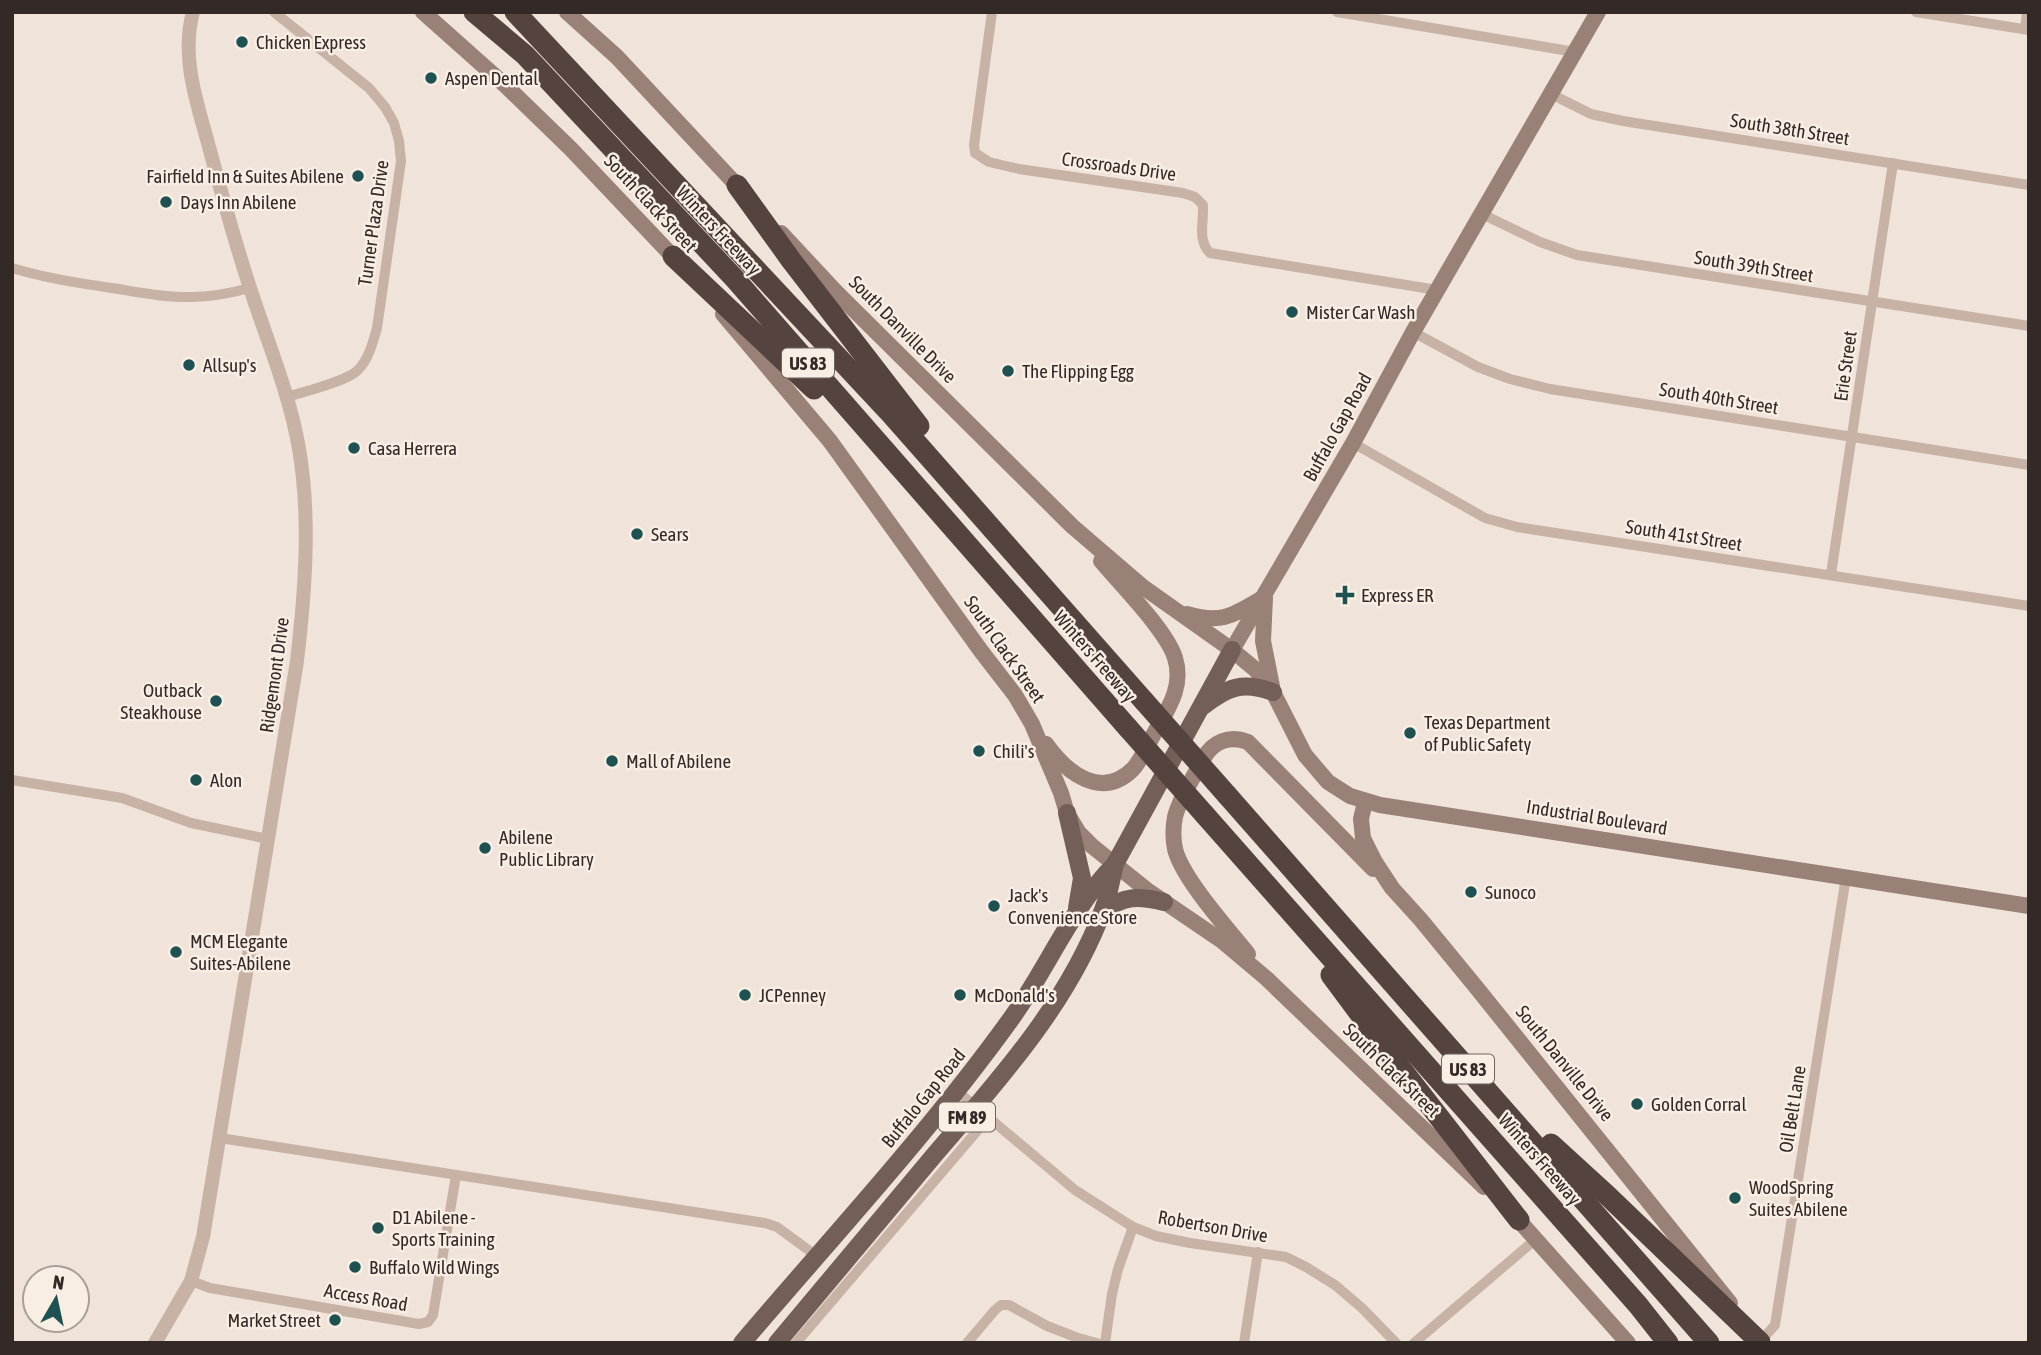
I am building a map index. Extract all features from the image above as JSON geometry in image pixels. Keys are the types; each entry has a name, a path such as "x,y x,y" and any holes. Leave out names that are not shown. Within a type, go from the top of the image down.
{"highway":[{"name":"Winters Freeway","path":"474,12 525,55 726,270 1638,1305 1668,1343"},
{"name":"Winters Freeway","path":"515,12 891,414 1709,1343"},
{"path":"737,185 791,260 1030,573"},
{"path":"673,256 900,469"},
{"path":"1247,860 1386,1049 1519,1220"},
{"path":"1471,1072 1609,1197 1760,1343"}],"main road":[{"name":"South Clack Street","path":"423,12 505,85 673,256 830,441 1015,695 1032,724 1067,813 1079,833 1164,902 1222,941 1266,978 1519,1220 1628,1343"},
{"name":"South Danville Drive","path":"567,12 617,57 836,292 1072,526 1143,587 1232,650"},
{"name":"Buffalo Gap Road","path":"776,1343 982,1112 1075,970 1102,912 1115,864 1232,650 1598,12"},
{"path":"1032,724 1054,755 1077,777 1105,782 1122,779 1135,767 1177,690 1177,669 1170,646 1072,526"},
{"path":"1177,611 1202,619 1231,616 1264,595"},
{"path":"1264,595 1263,641 1273,692"},
{"name":"Industrial Boulevard","path":"1232,650 1256,670 1273,692 1312,766 1338,790 1365,802 2029,906"},
{"path":"1200,709 1237,686 1263,688 1273,692"},
{"path":"1266,978 1184,870 1175,848 1174,826 1178,808 1205,755 1217,743 1231,738 1248,742 1391,888"},
{"name":"South Danville Drive","path":"1365,802 1361,819 1363,838 1374,862 1391,888 1476,987 1704,1269 1760,1343"},
{"path":"1067,813 1082,878 1076,915"},
{"name":"Buffalo Gap Road","path":"742,1343 957,1091 1010,1021 1099,880 1115,864"},
{"path":"1102,912 1115,902 1133,898 1146,897 1164,902"},
{"path":"818,1257 825,1273 818,1294"}],"street":[{"name":"Ridgemont Drive","path":"155,1343 191,1281 203,1237 298,662 303,608 305,496 299,448 287,397 250,288 192,85 188,59 189,26 193,12"},
{"name":"Turner Plaza Drive","path":"274,12 369,88 394,123 401,161 377,328 371,348 358,371 337,381 287,397"},
{"name":"Crossroads Drive","path":"992,12 974,145 975,153 989,162 1195,197 1203,205 1201,233 1203,246 1210,253 1437,290"},
{"path":"1337,12 1575,52"},
{"path":"1916,12 2027,30 2027,12"},
{"name":"South 38th Street","path":"1551,94 1591,114 1612,119 2029,185"},
{"name":"Erie Street","path":"1831,574 1893,163"},
{"name":"South 39th Street","path":"1482,215 1540,242 1577,255 2029,326"},
{"path":"12,268 62,280 190,297 219,296 250,288"},
{"name":"South 40th Street","path":"1413,332 1478,367 1510,379 1550,389 2029,465"},
{"name":"South 41st Street","path":"1353,443 1485,518 1517,527 2029,606"},
{"path":"12,780 122,798 191,823 268,839"},
{"name":"Oil Belt Lane","path":"1760,1343 1775,1325 1846,877"},
{"name":"Robertson Drive","path":"957,1091 1075,1190 1133,1227 1187,1243 1286,1257 1335,1285 1396,1343"},
{"path":"796,1343 982,1112"},
{"path":"220,1138 765,1223 776,1227 818,1257"},
{"name":"Access Road","path":"191,1281 210,1288 419,1324 428,1322 433,1315 456,1175"},
{"path":"1105,1343 1118,1269 1133,1227"},
{"path":"1414,1343 1536,1239"},
{"path":"1244,1343 1258,1252"},
{"path":"967,1343 995,1310 1009,1305 1048,1326 1097,1343"}],"place":[{"name":"Chicken Express","path":"242,42"},
{"name":"Aspen Dental","path":"431,78"},
{"name":"Fairfield Inn & Suites Abilene","path":"358,176"},
{"name":"Days Inn Abilene","path":"166,202"},
{"name":"Mister Car Wash","path":"1292,312"},
{"name":"Allsup's","path":"189,365"},
{"name":"The Flipping Egg","path":"1008,371"},
{"name":"Casa Herrera","path":"354,448"},
{"name":"Sears","path":"637,534"},
{"name":"Express ER","path":"1345,595"},
{"name":"Outback Steakhouse","path":"216,701"},
{"name":"Texas Department of Public Safety","path":"1410,733"},
{"name":"Chili's","path":"979,751"},
{"name":"Mall of Abilene","path":"612,761"},
{"name":"Alon","path":"196,780"},
{"name":"Abilene Public Library","path":"485,848"},
{"name":"Sunoco","path":"1471,892"},
{"name":"Jack's Convenience Store","path":"994,906"},
{"name":"MCM Elegante Suites-Abilene","path":"176,952"},
{"name":"JCPenney","path":"745,995"},
{"name":"McDonald's","path":"960,995"},
{"name":"Golden Corral","path":"1637,1104"},
{"name":"WoodSpring Suites Abilene","path":"1735,1198"},
{"name":"D1 Abilene - Sports Training","path":"378,1228"},
{"name":"Buffalo Wild Wings","path":"355,1267"},
{"name":"Market Street","path":"335,1320"}]}
